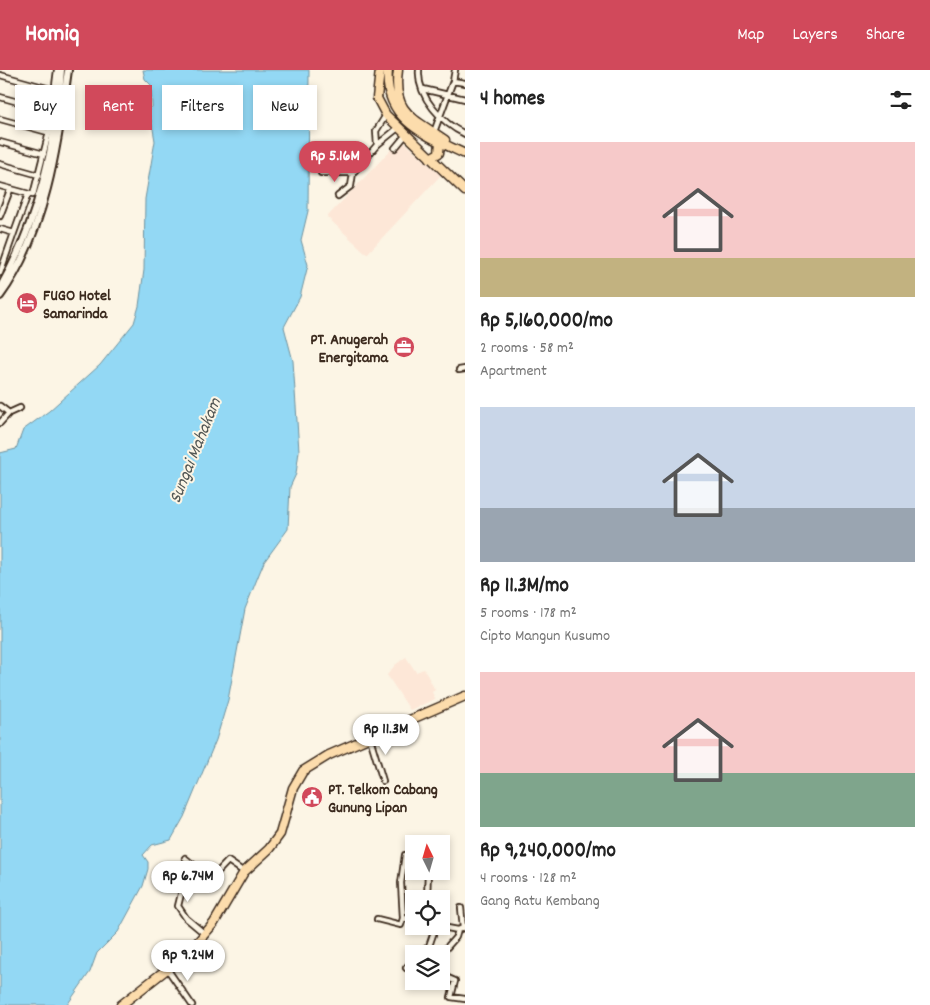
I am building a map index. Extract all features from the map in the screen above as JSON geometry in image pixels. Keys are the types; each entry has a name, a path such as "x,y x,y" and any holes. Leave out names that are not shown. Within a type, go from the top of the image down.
{"highway":[{"path":"380,70 377,98 386,115 405,136 464,189"},
{"path":"388,70 389,96 394,106 411,125 432,135 454,149"},
{"path":"398,70 396,82 400,104 415,121 440,142 465,154"},
{"path":"419,148 428,146 432,135"},
{"path":"430,158 439,153 440,142"},
{"path":"263,852 269,849 282,830 293,788 303,771 318,760 370,738 465,692"},
{"path":"121,1005 168,970 193,949 206,934 244,872 263,852 279,828 289,787 301,767 325,752 465,696"}],"main road":[{"path":"58,85 61,70"},
{"path":"1,292 25,256 42,202 60,120 68,70"},
{"path":"1,292 17,258 51,130"}],"street":[{"path":"55,85 57,70"},
{"path":"419,70 422,89 440,116 455,129 465,134"},
{"path":"432,135 453,81 455,70"},
{"path":"0,75 36,85"},
{"path":"453,81 465,83"},
{"path":"422,89 465,99"},
{"path":"0,97 15,101"},
{"path":"377,145 376,131 386,115"},
{"path":"0,119 51,133"},
{"path":"338,196 351,186 352,173 377,145 398,128"},
{"path":"395,148 405,136"},
{"path":"0,142 46,155 33,195 14,234 0,273"},
{"path":"0,164 38,175"},
{"path":"321,173 352,173"},
{"path":"0,186 33,195"},
{"path":"0,216 10,190"},
{"path":"0,229 14,234"},
{"path":"459,370 465,369"},
{"path":"0,406 9,413"},
{"path":"0,423 9,413 20,408"},
{"path":"370,738 383,781"},
{"path":"377,919 401,925 403,918 401,890 405,855"},
{"path":"185,858 211,879 228,861 244,872"},
{"path":"197,868 182,890 178,906 186,918 206,934"},
{"path":"449,945 462,929 460,908"},
{"path":"168,970 192,1005"},
{"path":"450,979 455,981 452,997 465,1000"}],"shaded area":[{"path":"401,139 441,175 367,254 327,217"},
{"path":"406,657 416,672 424,669 435,690 432,692 435,699 410,710 387,675 395,665"}],"water":[{"name":"Sungai Mahakam","path":"143,70 309,70 309,85 253,85 253,130 309,130 308,211 301,240 308,265 300,297 284,327 293,361 299,451 296,474 290,487 288,529 264,562 245,609 228,700 216,740 184,817 171,840 152,845 143,855 148,862 148,869 143,886 118,932 97,953 90,972 67,1005 0,1005 0,453 16,449 23,430 49,411 100,365 134,323 139,306 144,270 145,199 155,141 152,123 152,85 145,79"}],"place":[{"name":"FUGO Hotel Samarinda","path":"27,303"},
{"name":"PT. Anugerah Energitama","path":"404,347"},
{"name":"PT. Telkom Cabang Gunung Lipan","path":"312,797"}]}
